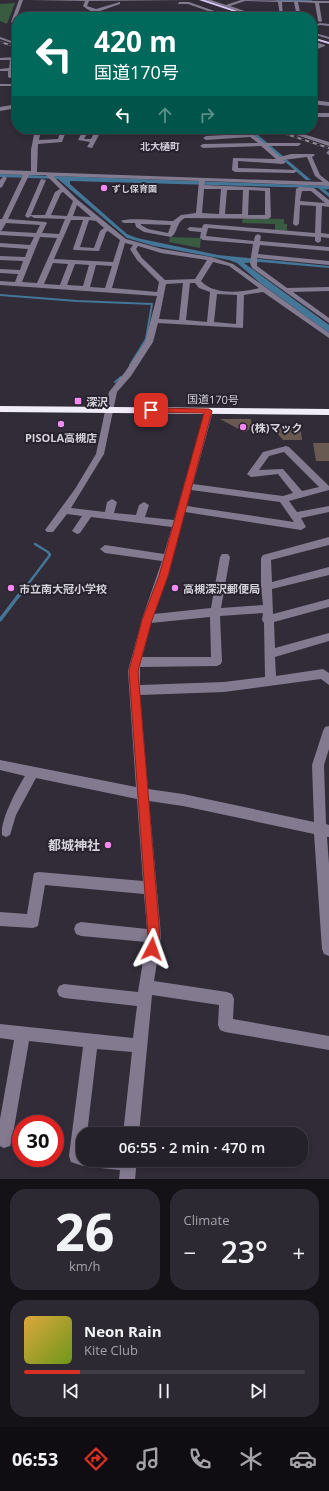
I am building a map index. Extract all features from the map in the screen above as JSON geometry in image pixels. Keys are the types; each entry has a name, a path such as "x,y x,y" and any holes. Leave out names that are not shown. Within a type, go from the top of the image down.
{"highway":[{"name":"国道170号","path":"0,409 329,412"}],"main road":[{"path":"194,0 231,12"},
{"path":"201,0 238,12"}],"street":[{"path":"0,0 8,0"},
{"path":"17,12 21,0"},
{"path":"32,0 182,0 226,12"},
{"path":"88,0 85,6 99,12"},
{"path":"207,0 248,12"},
{"path":"226,6 245,0 262,3 280,1 329,2"},
{"path":"96,11 121,3 188,1 215,12"},
{"path":"280,1 281,12"},
{"path":"296,2 298,12"},
{"path":"317,2 320,21"},
{"path":"231,4 252,12"},
{"path":"317,25 329,25"},
{"path":"0,38 12,42"},
{"path":"317,38 329,42"},
{"path":"317,41 323,46 317,48"},
{"path":"0,59 12,58"},
{"path":"0,70 12,69"},
{"path":"4,78 10,77 12,74"},
{"path":"0,85 12,85"},
{"path":"317,103 329,104"},
{"path":"0,109 12,107"},
{"path":"317,115 329,116"},
{"path":"34,173 37,134"},
{"path":"36,142 60,141 62,134"},
{"path":"84,134 81,140 92,144 97,134"},
{"path":"303,134 329,144"},
{"path":"206,138 251,135 266,145 294,171 298,175 299,183"},
{"path":"203,146 298,144"},
{"path":"213,146 214,153"},
{"path":"234,180 235,159 281,159 311,155 318,176 327,183"},
{"path":"235,170 294,171"},
{"path":"0,172 43,180 52,177"},
{"path":"0,186 2,178 25,176 34,173 52,177 202,183 234,180 258,185 268,189 268,217 185,215 178,218 174,223 171,235 146,231 138,226 138,221"},
{"path":"0,229 3,218 25,176"},
{"path":"52,177 76,201 124,240 160,251 211,259 231,264 329,336"},
{"path":"28,216 43,180"},
{"path":"202,183 224,188 246,188 258,185 327,183"},
{"path":"199,215 202,183"},
{"path":"222,216 224,188"},
{"path":"245,216 246,188"},
{"path":"47,217 58,192 64,189"},
{"path":"296,224 299,189 312,189 329,204"},
{"path":"40,285 76,201"},
{"path":"297,204 329,204"},
{"path":"317,263 318,236 321,224 319,205"},
{"path":"3,218 28,216 98,219"},
{"path":"3,218 44,223 32,247 18,284"},
{"path":"86,219 76,248 97,250 103,231 108,228"},
{"path":"124,221 174,223"},
{"path":"329,236 205,226 203,238 329,249"},
{"path":"190,229 204,230"},
{"path":"259,230 256,243 254,267 329,321"},
{"path":"0,233 61,236"},
{"path":"108,290 122,242 124,240"},
{"path":"136,244 133,249 139,259 163,282 197,281 206,289 241,294 250,294 264,289"},
{"path":"0,245 32,247"},
{"path":"0,258 28,259"},
{"path":"197,281 211,259"},
{"path":"254,259 329,263"},
{"path":"50,260 116,264"},
{"path":"63,287 72,262"},
{"path":"86,288 93,263"},
{"path":"0,271 22,272"},
{"path":"50,530 100,454 109,410 116,387 128,374 149,342 163,282"},
{"path":"182,322 187,282"},
{"path":"0,283 160,294"},
{"path":"285,290 329,289"},
{"path":"210,324 214,291"},
{"path":"155,321 240,326 241,294"},
{"path":"319,313 329,312"},
{"path":"132,1127 145,994 154,936 134,671 147,620 163,576 209,411"},
{"path":"189,486 284,499 300,495 326,488 286,449 266,454 251,474 280,471 300,495"},
{"path":"182,508 301,527 296,516 284,499"},
{"path":"108,516 112,502"},
{"path":"140,519 144,505"},
{"path":"296,516 329,509"},
{"path":"64,510 178,524"},
{"path":"77,531 89,513"},
{"path":"271,681 267,620 266,558 329,541"},
{"path":"105,549 168,558"},
{"path":"136,662 217,661 215,612 224,557"},
{"path":"266,587 329,571"},
{"path":"267,620 329,603"},
{"path":"147,620 215,612 267,609"},
{"path":"270,654 329,637"},
{"path":"135,690 224,687 323,674 329,680"},
{"path":"329,731 318,765 325,830 329,949"},
{"path":"0,765 143,794 183,800 325,830"},
{"path":"6,831 10,813 33,772"},
{"path":"0,919 33,921 39,878 150,888"},
{"path":"81,929 154,936"},
{"path":"64,991 227,999 225,1025 329,1043"},
{"path":"0,1031 140,1046"},
{"path":"4,1140 23,1034"},
{"path":"81,1127 91,1041"},
{"path":"127,1179 128,1167"}],"green space":[{"path":"15,3 7,24 0,21 0,4"},
{"path":"243,218 284,219 284,224 287,224 287,231 275,230 275,224 242,223"},
{"path":"170,237 201,238 200,248 169,242"}],"water":[{"path":"253,134 257,134 311,180 306,180"},
{"path":"0,174 329,186 329,189 321,190 325,190 329,193 329,197 318,188 70,181 70,184 127,234 137,238 218,255 329,266 329,268 260,262 244,263 329,325 329,333 260,283 237,263 229,260 154,246 127,238 58,179 0,177"}],"building":[{"name":"(株)マック","path":"220,419 251,419 252,428 244,432"},
{"path":"270,425 300,425 302,440 283,440"},
{"path":"313,443 329,443 329,461 316,461"}],"waterway":[{"path":"276,0 311,1"},
{"path":"0,295 77,301 152,304 146,339 130,365"},
{"path":"115,382 121,377"},
{"path":"19,596 50,555 48,552 35,544"},
{"path":"0,620 19,595"}],"railway":[{"path":"0,42 12,46"},
{"path":"286,134 329,148"}],"place":[{"name":"ずし保育園","path":"104,188"},
{"name":"深沢","path":"78,401"},
{"name":"PISOLA高槻店","path":"61,424"},
{"name":"(株)マック","path":"243,427"},
{"name":"市立南大冠小学校","path":"11,588"},
{"name":"高槻深沢郵便局","path":"175,588"},
{"name":"都城神社","path":"108,845"}],"district":[{"name":"北大樋町","path":"160,146"}],"route":[{"path":"151,410 209,411 163,576 147,620 134,671 154,936 152,949"}]}
